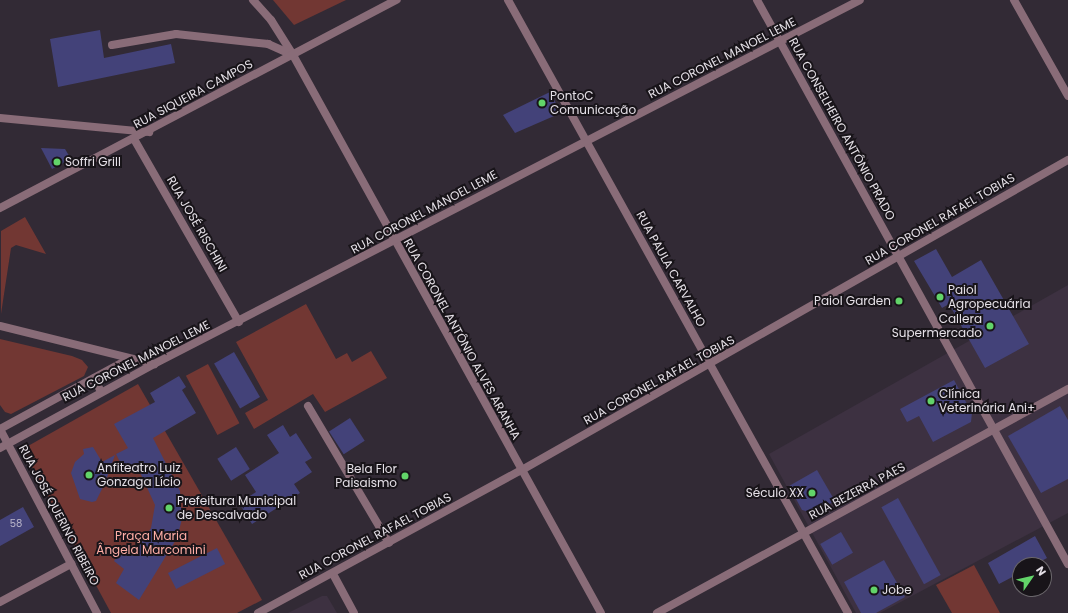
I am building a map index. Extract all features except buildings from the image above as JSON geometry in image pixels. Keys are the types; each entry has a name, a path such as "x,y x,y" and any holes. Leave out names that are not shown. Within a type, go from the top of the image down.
{"street":[{"name":"RUA CORONEL ANTÔNIO ALVES ARANHA","path":"253,0 270,20 292,55 520,471 601,613"},
{"name":"RUA SIQUEIRA CAMPOS","path":"0,208 149,132 397,0"},
{"name":"RUA PAULA CARVALHO","path":"508,0 848,613"},
{"name":"RUA CONSELHEIRO ANTÔNIO PRADO","path":"758,0 996,430 1068,564"},
{"name":"RUA CORONEL MANOEL LEME","path":"0,448 154,364 239,322 585,141 781,42 860,0"},
{"path":"1014,0 1068,96"},
{"path":"112,45 176,34 268,44 292,55"},
{"path":"0,118 149,132"},
{"name":"RUA JOSÉ RISCHINI","path":"134,139 239,322"},
{"name":"RUA CORONEL RAFAEL TOBIAS","path":"258,613 333,574 520,471 711,364 1068,160"},
{"path":"0,326 154,364"},
{"name":"RUA CORONEL MANOEL LEME","path":"0,429 129,359"},
{"path":"94,378 101,392"},
{"name":"RUA BEZERRA PAES","path":"657,613 996,430 1068,389"},
{"path":"308,406 389,543"},
{"name":"RUA JOSÉ QUERINO RIBEIRO","path":"0,429 97,613"},
{"path":"0,602 71,564"},
{"path":"333,574 354,613"}],"shaded area":[{"path":"1068,285 1068,513 880,613 856,613 769,454"},
{"path":"322,596 327,596 337,613 288,613"}],"green space":[{"path":"273,0 346,0 294,25"},
{"path":"25,217 46,254 16,245 11,248 1,314 1,231"},
{"path":"306,304 336,359 347,353 352,362 371,351 387,378 325,412 313,394 254,429 245,413 268,400 236,342"},
{"path":"0,339 72,356 82,360 88,367 84,376 11,414 5,412 0,405"},
{"path":"208,364 239,423 217,435 186,376"},
{"name":"Praça Maria Ângela Marcomini","path":"138,384 262,600 237,613 111,613 25,454 28,446"},
{"path":"974,565 1000,613 952,613 936,585"}],"place":[{"name":"PontoC Comunicação","path":"542,103"},
{"name":"Soffri Grill","path":"57,162"},
{"name":"Paiol Agropecuária","path":"940,297"},
{"name":"Paiol Garden","path":"899,301"},
{"name":"Callera Supermercado","path":"990,326"},
{"name":"Clínica Veterinária Ani+","path":"931,401"},
{"name":"Anfiteatro Luiz Gonzaga Lício","path":"89,475"},
{"name":"Bela Flor Paisaismo","path":"405,476"},
{"name":"Século XX","path":"812,493"},
{"name":"Prefeitura Municipal de Descalvado","path":"169,508"},
{"name":"Jobe","path":"874,590"}]}
